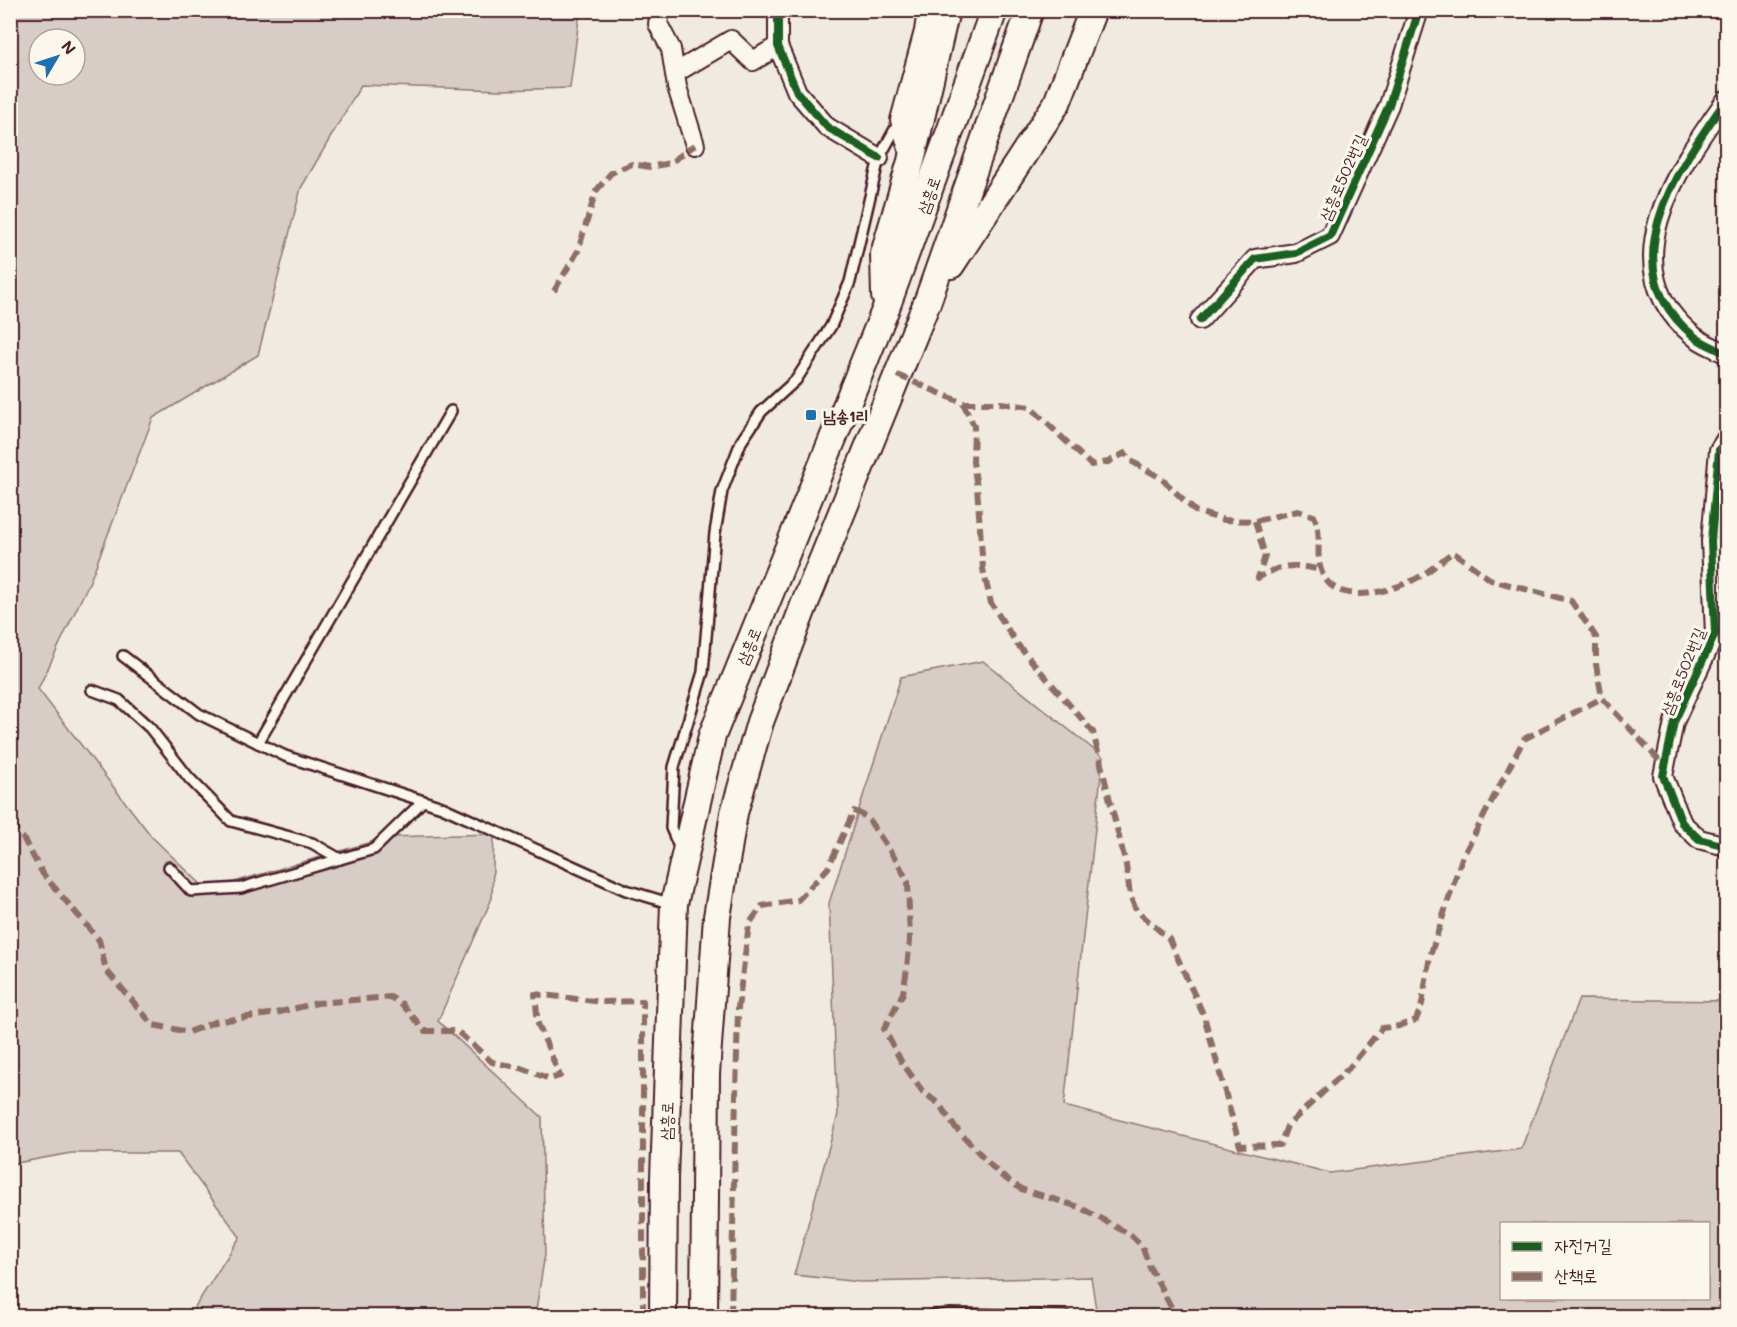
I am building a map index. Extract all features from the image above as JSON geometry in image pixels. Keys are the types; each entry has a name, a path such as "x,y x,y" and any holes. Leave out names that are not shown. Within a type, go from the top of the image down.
{"main road":[{"path":"886,308 884,254 911,161 946,10"},
{"name":"삼흥로","path":"663,1317 664,1178 674,904 712,736 886,308 994,10"},
{"path":"704,1317 706,1074 717,917 734,813 760,722 803,608 928,300 1030,10"},
{"path":"928,300 1057,103 1094,10"}],"street":[{"path":"660,10 658,24 671,48 675,73 695,145"},
{"path":"778,10 778,46 797,92 827,127 879,158"},
{"path":"911,161 900,120 924,31 927,10"},
{"name":"삼흥로502번길","path":"1200,320 1255,259 1296,253 1330,236 1389,105 1419,10"},
{"path":"675,73 731,40 753,61 778,46"},
{"path":"1726,100 1682,163 1656,224 1652,260 1658,284 1671,312 1695,337 1726,354"},
{"name":"삼흥로502번길","path":"1726,439 1719,450 1711,541 1715,634 1674,722 1662,776 1682,823 1699,839 1726,846"}],"lane":[{"path":"683,857 671,828 674,767 703,672 714,533 722,491 741,442 762,412 796,380 831,326 850,282 879,158 900,120"},
{"path":"258,743 451,411"},
{"path":"123,656 199,714 285,756 442,807 562,858 626,890 674,904"},
{"path":"92,690 120,700 150,728 189,778 231,820 312,843 340,859"},
{"path":"169,867 190,891 241,888 374,849 423,801"},
{"path":"930,1317 950,1314 1065,1317"}],"shaded area":[{"path":"11,11 580,11 570,88 501,90 361,85 301,188 258,355 153,418 90,581 38,689 152,837 207,890 388,837 494,834 492,898 438,1021 542,1117 545,1254 535,1316 189,1316 240,1237 178,1153 71,1153 11,1164"},
{"path":"983,661 1103,757 1064,1106 1330,1173 1521,1149 1579,999 1726,1001 1726,1316 1097,1316 1091,1277 860,1282 794,1275 838,1114 829,903 901,677"}],"marked path":[{"path":"554,291 578,251 596,191 611,173 632,164 650,167 670,163 695,145"},
{"path":"897,375 963,403 1001,403 1030,407 1091,465 1108,462 1125,453 1131,461 1161,478 1195,511 1224,520 1255,521 1298,511 1314,516 1318,530 1321,570 1328,582 1338,590 1366,594 1395,587 1419,577 1453,552 1491,580 1571,601 1596,637 1596,664 1602,698 1665,767"},
{"path":"963,403 974,426 973,462 983,569 991,603 1017,644 1093,732 1126,865 1130,895 1136,910 1169,939 1204,1016 1240,1146 1280,1145 1287,1126 1349,1068 1382,1028 1399,1026 1416,1020 1422,1004 1430,956 1462,858 1524,739 1602,698"},
{"path":"1255,521 1265,556 1258,578 1288,566 1321,570"},
{"path":"731,1316 738,1008 749,924 762,906 798,900 828,868 854,811 867,817 908,882 910,941 906,975 903,993 884,1029 901,1061 923,1092 939,1104 954,1126 999,1174 1021,1189 1079,1207 1131,1235 1142,1246 1150,1268 1176,1316"},
{"path":"10,823 23,838 43,874 99,940 106,970 153,1025 189,1032 214,1022 276,1013 317,1003 390,997 401,1003 425,1031 457,1031 492,1062 521,1068 550,1079 560,1076 538,1024 535,994 602,1002 643,1001 643,1316"}],"cycle path":[{"path":"778,10 778,46 797,92 827,127 879,158"},
{"path":"1200,320 1255,259 1296,253 1330,236 1389,105 1419,10"},
{"path":"1726,100 1689,155 1672,186 1660,217 1653,249 1656,280 1669,309 1695,337 1726,354"},
{"path":"1726,439 1719,450 1711,541 1715,634 1674,722 1663,776 1682,823 1699,839 1726,846"}],"place":[{"name":"남송1리","path":"811,415"}]}
